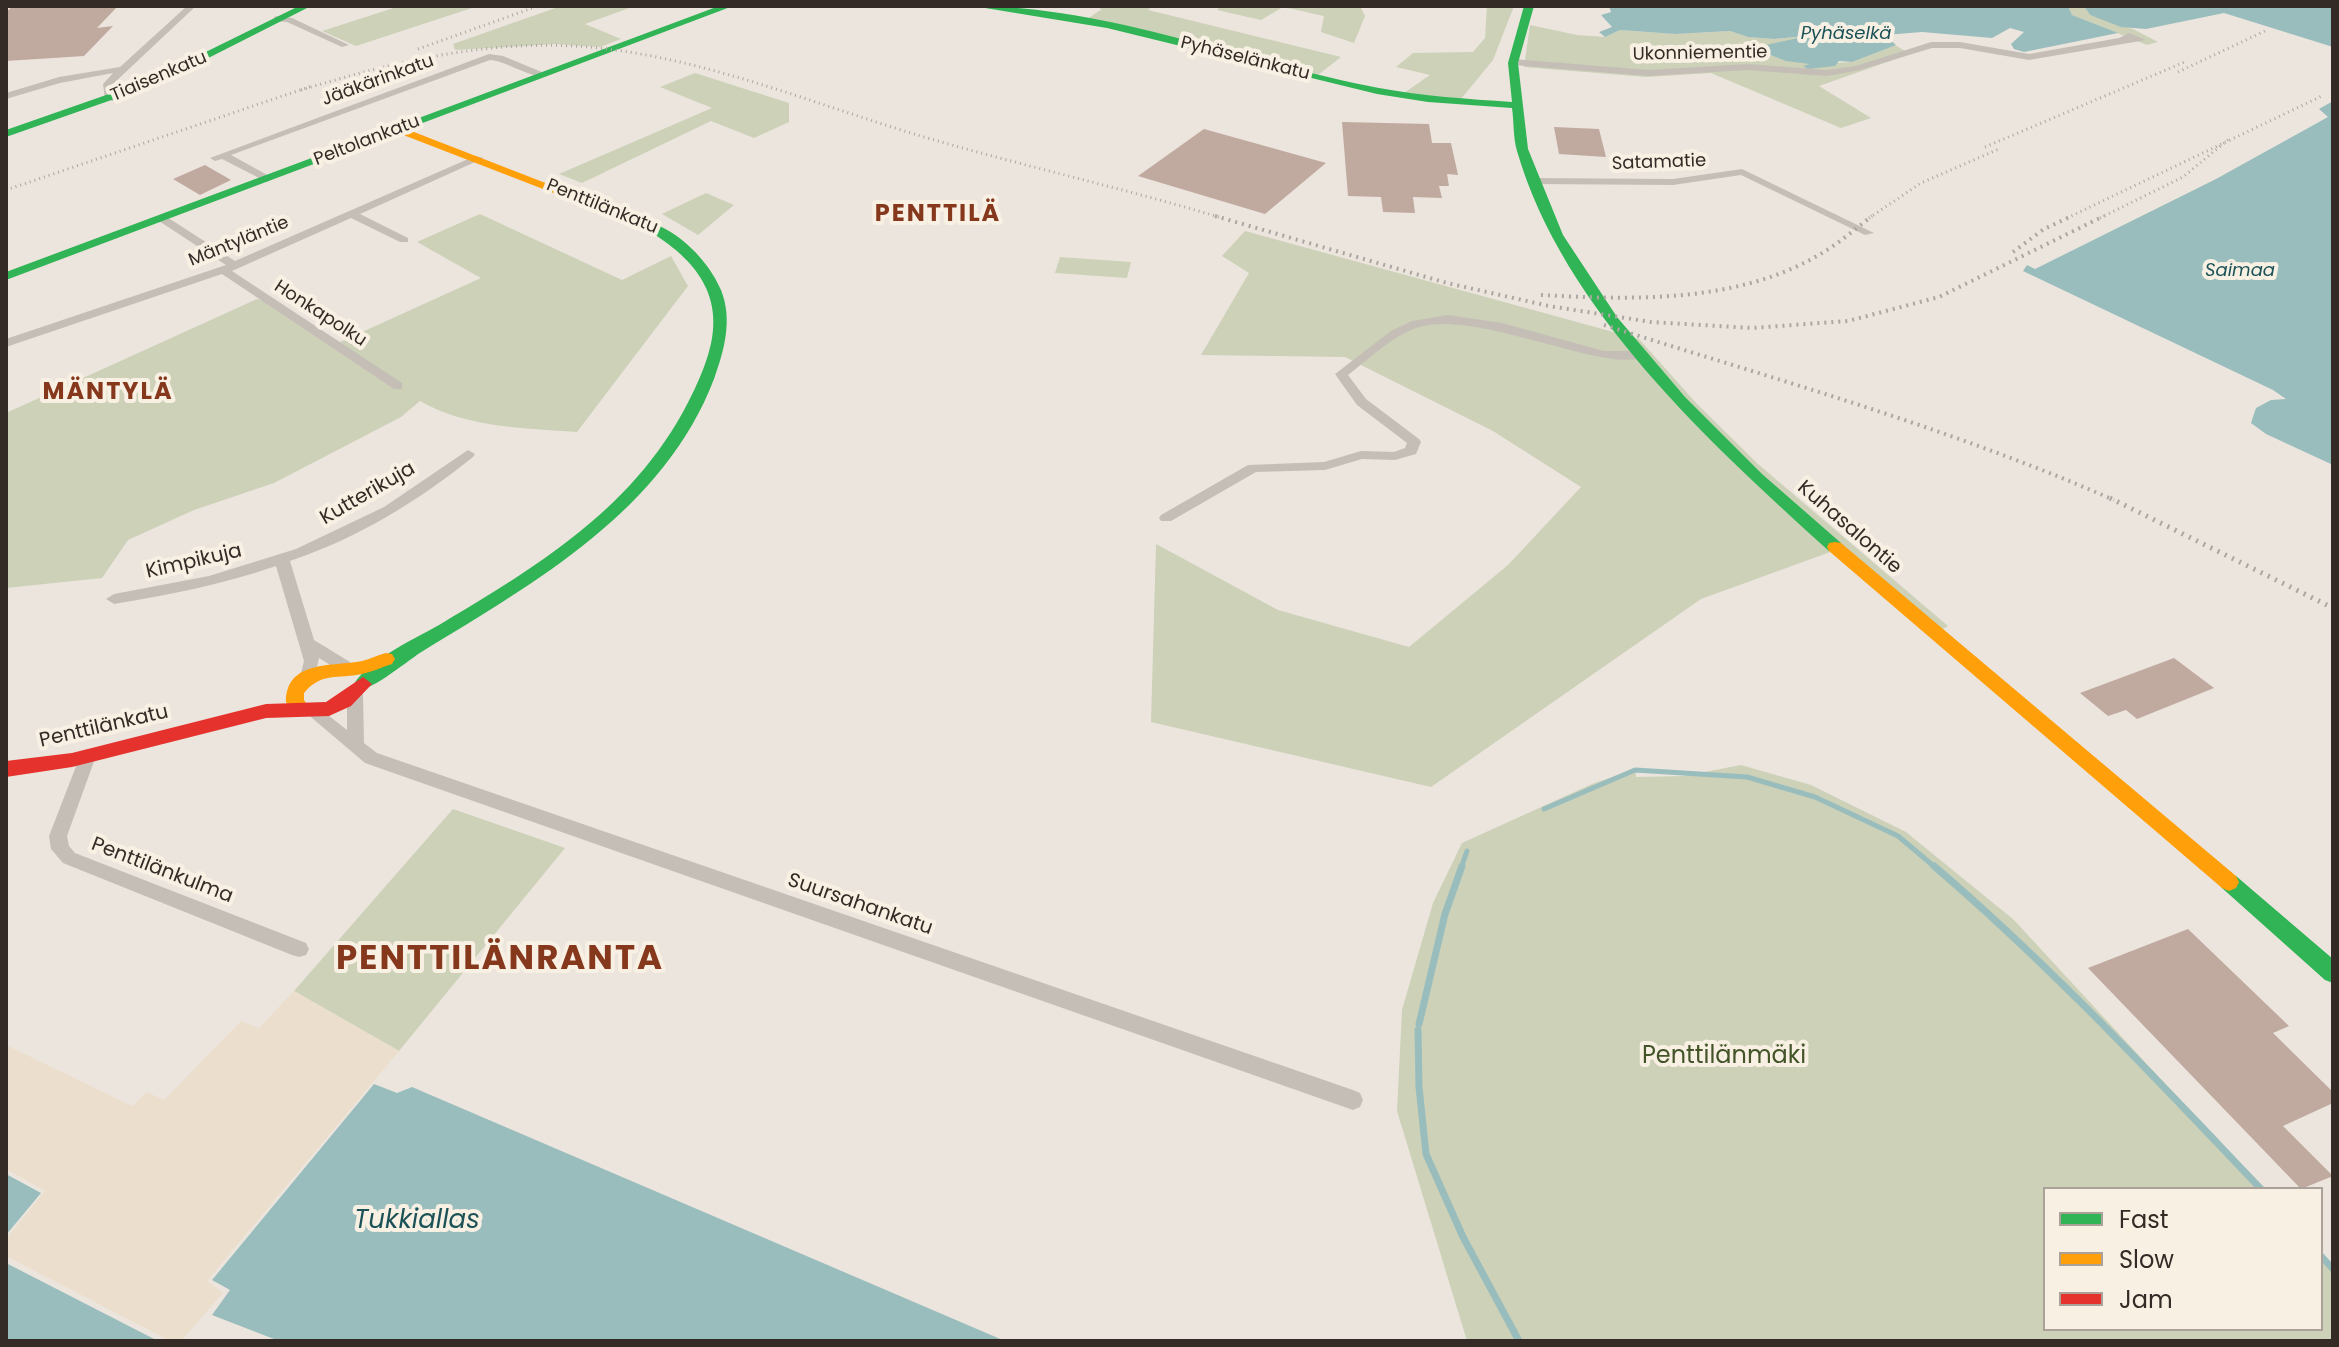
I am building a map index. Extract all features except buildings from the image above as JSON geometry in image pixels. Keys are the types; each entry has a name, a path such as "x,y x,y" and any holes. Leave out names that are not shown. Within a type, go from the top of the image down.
{"street":[{"path":"110,99 108,84 192,6"},
{"name":"Tiaisenkatu","path":"6,134 110,99 191,65 306,6"},
{"name":"Peltolankatu","path":"6,276 728,6"},
{"name":"Pyhäselänkatu","path":"978,6 1030,9 1107,25 1377,91 1428,99 1513,105"},
{"name":"Kuhasalontie","path":"1529,6 1513,62 1513,105 1519,145 1532,181 1576,268 1641,355 1706,427 1827,539 2333,973"},
{"path":"277,19 289,20 345,45"},
{"name":"Ukonniementie","path":"1513,62 1648,73 1747,67 1827,73 1857,68 1931,45 1960,45 2029,57 2121,40"},
{"name":"Jääkärinkatu","path":"267,179 219,156 489,57 500,58 544,75"},
{"path":"6,96 59,80 122,69"},
{"name":"Penttilänkatu","path":"6,769 88,756 268,710 335,707 354,678 410,651 524,581 588,533 637,490 688,426 704,399 715,369 721,334 721,305 713,280 696,257 671,237 640,221 397,129"},
{"name":"Mäntyläntie","path":"6,343 229,268 479,158"},
{"name":"Satamatie","path":"1532,181 1673,182 1742,172 1869,233"},
{"path":"352,214 404,240"},
{"name":"Honkapolku","path":"163,219 398,386"},
{"path":"1166,518 1253,468 1325,466 1361,455 1395,456 1411,451 1414,442 1359,401 1350,392 1341,374 1395,334 1416,324 1448,319 1476,322 1588,352 1641,355"},
{"name":"Kutterikuja","path":"282,560 377,517 468,454"},
{"path":"282,560 312,661 294,697 307,710"},
{"name":"Kimpikuja","path":"114,599 193,587 282,560"},
{"path":"308,644 354,678 356,746"},
{"name":"Penttilänkatu","path":"211,723 269,702 329,667 354,678"},
{"name":"Suursahankatu","path":"307,710 371,758 1353,1100"},
{"name":"Penttilänkulma","path":"88,756 58,836 60,849 69,858 299,949"}],"green space":[{"path":"400,6 478,6 356,46 322,31"},
{"path":"561,6 635,6 585,24 621,39 600,47 556,44 455,50 453,44"},
{"path":"1091,6 1152,6 1148,10 1341,57 1318,75 1087,19 1102,9"},
{"path":"1221,6 1360,6 1365,16 1354,43 1321,32 1324,16 1283,7 1261,20 1217,10"},
{"path":"1487,6 1514,6 1493,60 1461,99 1404,93 1430,75 1396,67 1413,53 1473,52 1485,38"},
{"path":"2068,6 2084,6 2090,15 2133,29 2158,42 2147,45 2072,15"},
{"path":"1530,25 1577,35 1605,37 1620,30 1675,34 1730,31 1748,37 1774,39 1808,36 1763,54 1813,64 1852,62 1895,45 1910,54 1819,86 1871,118 1841,128 1711,73 1646,77 1524,67"},
{"path":"695,73 789,103 789,122 754,138 711,121 582,183 559,174 712,108 660,87"},
{"path":"706,193 734,205 698,235 662,214"},
{"path":"480,214 622,280 671,256 688,286 577,432 476,422 420,401 401,417 274,483 194,510 128,540 102,578 6,588 6,413 257,299 275,303 338,343 481,278 417,242"},
{"path":"1245,231 1639,339 1697,404 1758,464 1948,626 1941,630 1844,547 1701,599 1431,787 1151,722 1156,544 1278,610 1409,647 1508,565 1581,487 1493,431 1345,357 1201,355 1249,273 1222,256"},
{"path":"1060,257 1131,262 1127,278 1055,273"},
{"name":"Penttilänmäki","path":"1741,765 1811,785 1906,832 2014,920 2260,1187 2043,1187 2043,1331 2323,1331 2323,1255 2333,1267 2333,1341 1467,1341 1397,1111 1402,1010 1433,903 1462,843 1592,784 1635,769 1636,777 1684,776"},
{"path":"453,809 565,848 399,1051 294,991"}],"shaded area":[{"path":"294,991 399,1051 207,1281 223,1293 181,1341 170,1341 6,1256 6,1239 45,1191 6,1169 6,1045 132,1106 147,1092 164,1100 241,1021 259,1028"}],"water":[{"name":"Pyhäselkä","path":"1609,6 2068,6 2072,15 2118,33 2024,52 2014,49 2011,44 2024,32 2010,28 1992,38 1922,32 1885,35 1896,45 1852,62 1839,61 1835,66 1808,69 1803,66 1810,64 1786,61 1752,48 1807,36 1774,39 1748,37 1730,31 1675,34 1620,30 1605,37 1599,32 1612,27 1601,15 1611,12"},
{"path":"2084,6 2333,6 2333,47 2224,13 2146,29 2121,27 2090,15"},
{"name":"Saimaa","path":"2333,101 2333,465 2266,434 2251,423 2256,408 2271,400 2286,399 2273,390 2023,271 2027,265 2035,269 2216,179 2328,117 2319,109"},
{"name":"Tukkiallas","path":"374,1084 397,1093 412,1087 1005,1341 279,1341 212,1315 230,1290 212,1280"},
{"path":"6,1174 41,1193 6,1235"},
{"path":"6,1263 158,1341 6,1341"}],"waterway":[{"path":"1544,809 1635,770 1747,777 1815,797 1898,836 1936,868"},
{"path":"1461,868 1467,851"},
{"path":"1419,1024 1445,914 1462,866"},
{"path":"1934,866 2061,983 2259,1187"},
{"path":"1418,1030 1419,1087 1426,1154 1463,1237 1519,1341"},
{"path":"2323,1258 2333,1269"}],"railway":[{"path":"418,49 538,6"},
{"path":"2178,72 2265,31"},
{"path":"301,90 402,63 470,51 539,45 619,51 663,58 751,81 924,137 1218,217"},
{"path":"1985,147 2187,61"},
{"path":"6,190 312,86"},
{"path":"2225,143 2322,96"},
{"path":"2225,143 2229,139"},
{"path":"2067,218 2225,143"},
{"path":"2100,218 2183,177 2225,143"},
{"path":"1869,218 1921,183 2001,148"},
{"path":"1541,295 1647,297 1682,295 1752,283 1817,256 1872,216"},
{"path":"2013,252 2044,229 2072,216"},
{"path":"1218,217 1447,283 1549,306 1651,322 1752,328 1848,321 1939,297 2104,216"},
{"path":"1218,217 1222,218"},
{"path":"1604,325 1925,427 2114,500"},
{"path":"2110,498 2333,608"}],"traffic: fast":[{"path":"6,134 153,82 306,6"},
{"path":"6,276 728,6"},
{"path":"978,6 1107,25 1377,91 1428,99 1513,105"},
{"path":"1529,6 1513,63 1522,149 1557,235 1612,319 1680,400 1757,477 1835,547"},
{"path":"363,684 395,659 536,572 575,544 612,514 645,481 674,444 697,403 715,357 720,314 709,278 698,262 667,236 648,225"},
{"path":"2229,882 2333,973"}],"traffic: slow":[{"path":"397,129 648,225"},
{"path":"1835,547 2229,882"},
{"path":"301,709 295,702 295,692 309,676 324,670 360,668 386,659"}],"traffic: jam":[{"path":"6,769 72,760 266,711 329,709 345,701 363,684"}],"district":[{"name":"PENTTILÄ","path":"938,215"},
{"name":"MÄNTYLÄ","path":"108,393"},
{"name":"PENTTILÄNRANTA","path":"500,960"}]}
